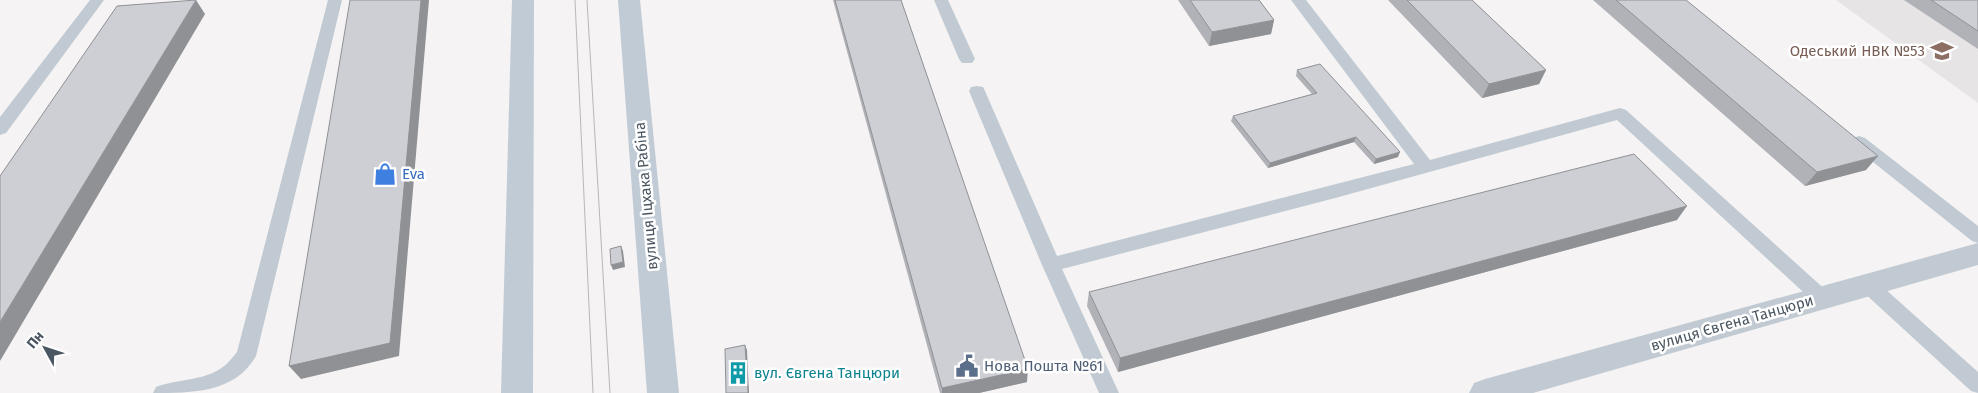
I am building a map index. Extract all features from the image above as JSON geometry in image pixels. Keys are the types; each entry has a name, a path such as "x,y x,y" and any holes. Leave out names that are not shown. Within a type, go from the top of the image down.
{"main road":[{"path":"517,393 523,0"},
{"name":"вулиця Іцхака Рабіна","path":"629,0 663,393"}],"street":[{"name":"вулиця Євгена Танцюри","path":"1485,393 1978,254"}],"lane":[{"path":"0,129 98,0"},
{"path":"163,393 212,383 229,374 246,356 334,0"},
{"path":"941,0 967,59"},
{"path":"1298,0 1425,166"},
{"path":"977,91 1051,265 1109,393"},
{"path":"1051,265 1339,191 1620,114 1822,298"},
{"path":"1845,130 1978,236"},
{"path":"1868,285 1978,385"}],"shaded area":[{"name":"Одеський НВК №53","path":"1836,0 1978,0 1978,103"}],"building":[{"path":"196,0 0,322 0,176 117,6"},
{"path":"350,0 421,0 390,343 289,366"},
{"path":"835,0 901,0 1028,369 942,388"},
{"path":"1190,0 1259,0 1274,20 1212,32"},
{"path":"1407,0 1472,0 1546,70 1489,84"},
{"path":"1616,0 1686,0 1878,156 1817,172"},
{"path":"1931,0 1978,0 1978,31"},
{"path":"1320,64 1400,152 1376,159 1356,137 1270,163 1233,116 1317,93 1297,70"},
{"path":"1634,154 1687,206 1120,358 1089,292"},
{"path":"621,246 623,262 611,265 610,249"},
{"name":"вул. Євгена Танцюри","path":"745,345 748,393 726,393 725,349"}],"tram line":[{"path":"575,0 593,393"},
{"path":"587,0 610,393"}],"place":[{"name":"Одеський НВК №53","path":"1942,51"},
{"name":"Eva","path":"385,174"},
{"name":"Нова Пошта №61","path":"967,366"},
{"name":"вул. Євгена Танцюри","path":"738,373"}]}
